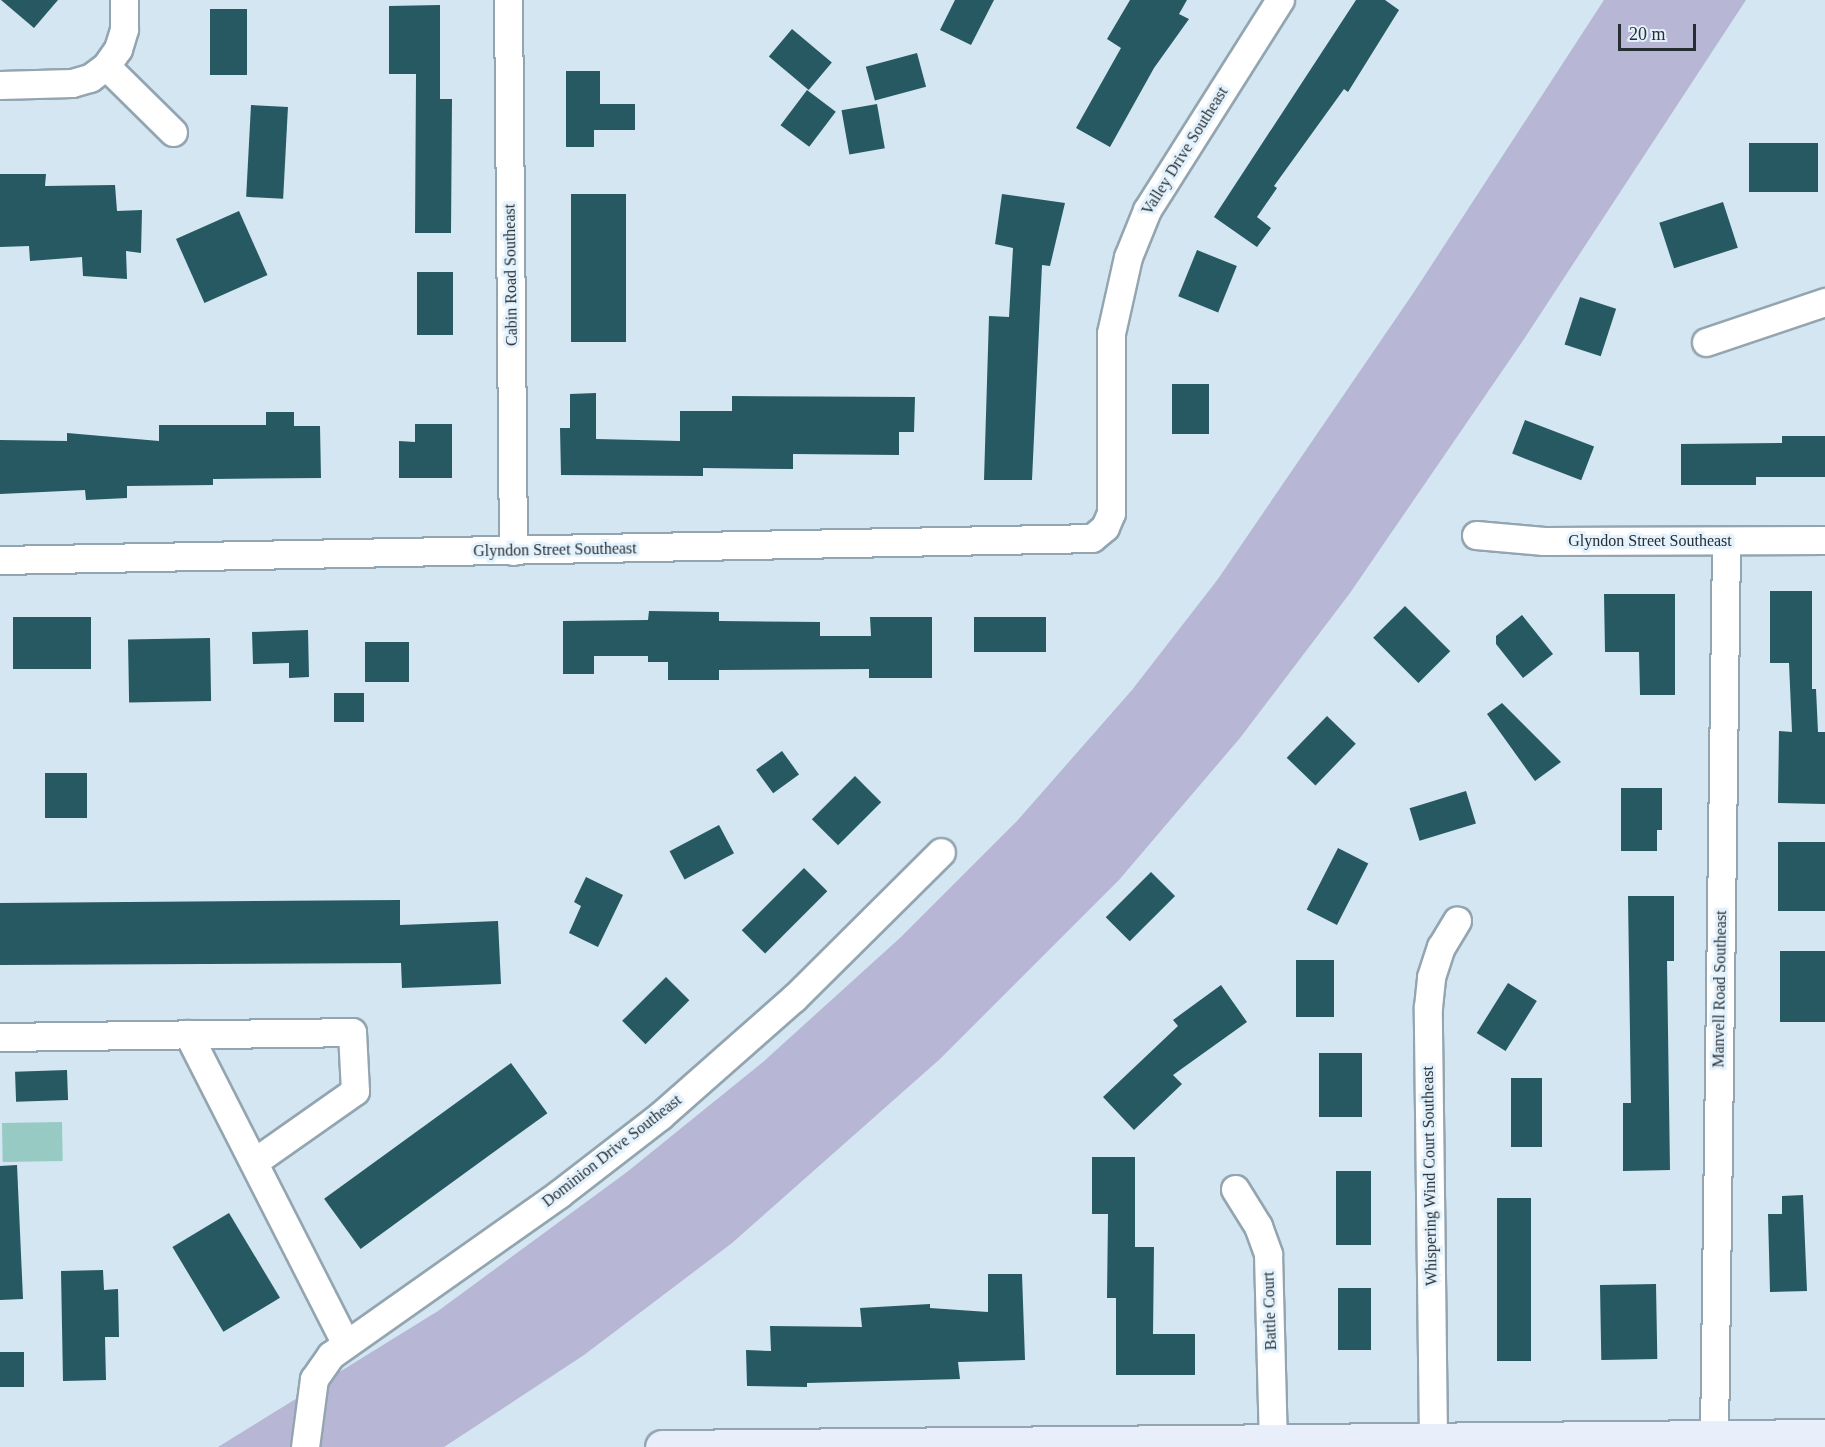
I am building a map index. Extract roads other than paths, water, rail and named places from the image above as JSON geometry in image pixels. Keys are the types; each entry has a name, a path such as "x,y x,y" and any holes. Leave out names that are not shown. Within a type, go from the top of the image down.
{"main road":[{"path":"662,1447 1825,1436"}],"street":[{"path":"0,85 72,84 106,66 118,49 124,29 124,0"},
{"name":"Cabin Road Southeast","path":"508,0 513,551"},
{"name":"Valley Drive Southeast","path":"1105,527 1111,513 1111,333 1128,257 1147,210 1280,0"},
{"path":"106,66 173,132"},
{"path":"1706,342 1825,302"},
{"name":"Glyndon Street Southeast","path":"0,560 1084,540 1105,527"},
{"name":"Glyndon Street Southeast","path":"1476,535 1544,541 1825,540"},
{"name":"Manvell Road Southeast","path":"1714,1437 1726,541"},
{"name":"Dominion Drive Southeast","path":"305,1447 314,1379 320,1367 345,1342 549,1200 660,1116 794,998 941,852"},
{"name":"Whispering Wind Court Southeast","path":"1433,1439 1428,1007 1431,976 1441,947 1457,920"},
{"path":"0,1037 352,1032 355,1091 254,1162"},
{"path":"188,1034 345,1342"},
{"name":"Battle Court","path":"1235,1189 1258,1226 1268,1254 1273,1440"}]}
